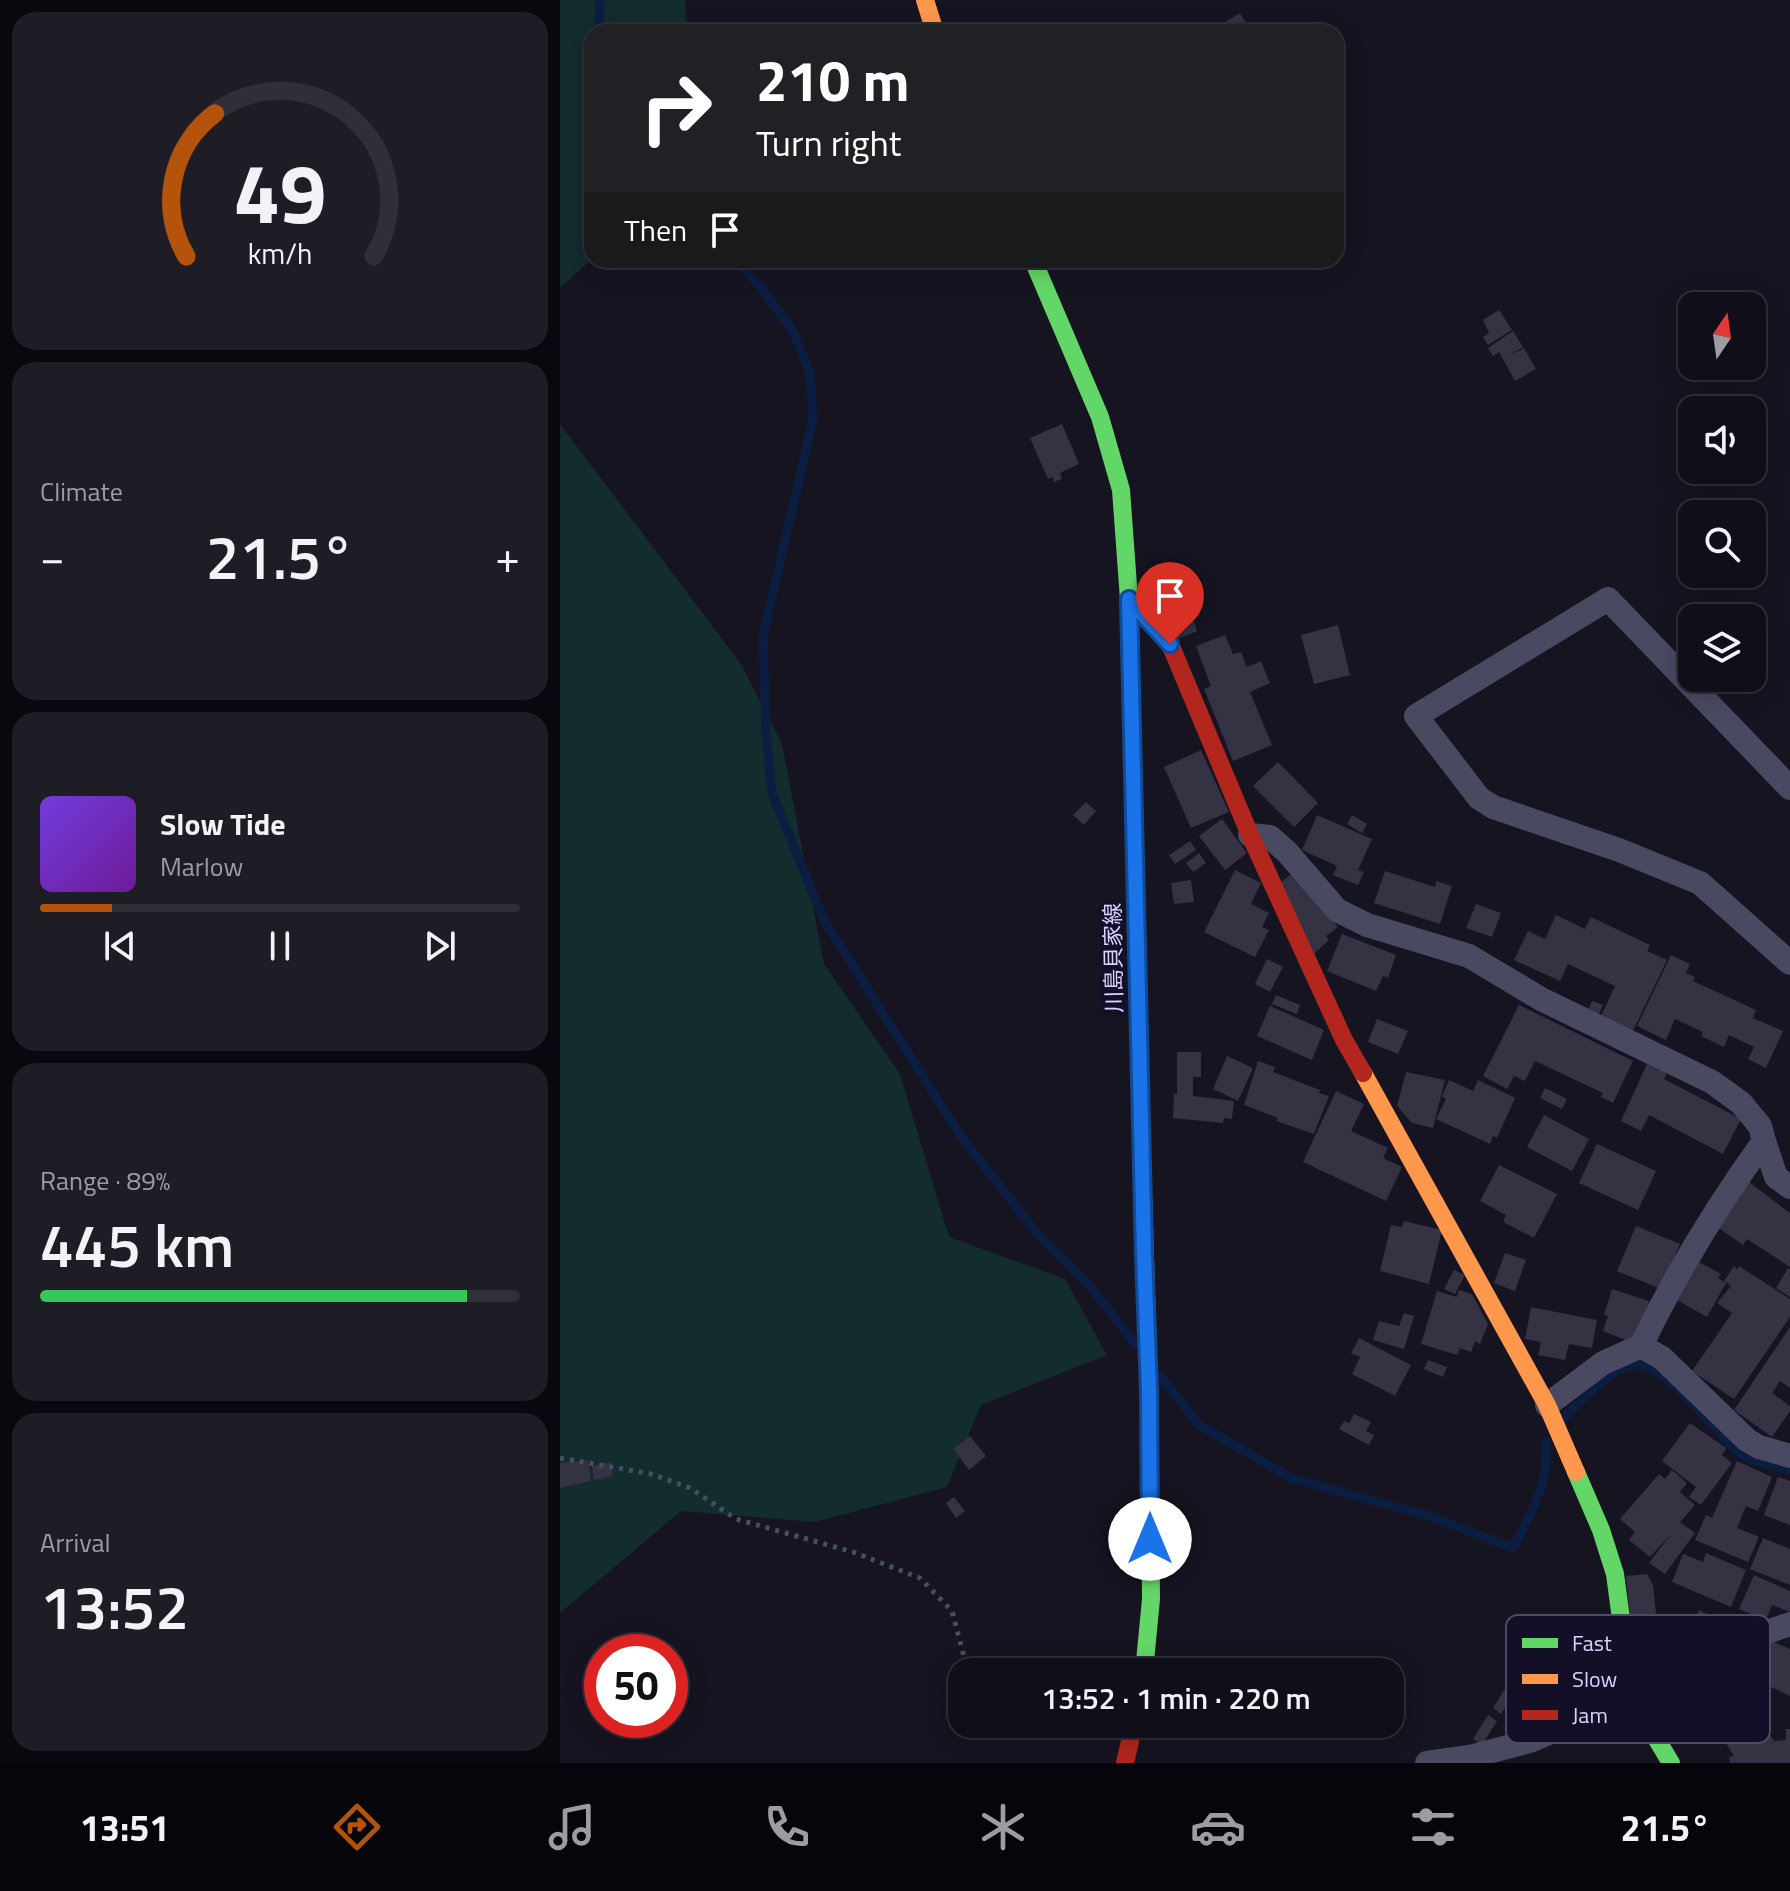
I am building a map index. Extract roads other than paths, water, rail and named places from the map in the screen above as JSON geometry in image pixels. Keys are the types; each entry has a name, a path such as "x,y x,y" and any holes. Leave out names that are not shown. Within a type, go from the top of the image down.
{"main road":[{"path":"925,0 932,24"},
{"name":"川島貝家線","path":"1036,268 1104,432 1121,490 1129,599 1149,1390 1151,1599 1145,1658"},
{"path":"1129,599 1170,644 1250,835 1344,1040 1547,1405 1601,1530 1615,1574 1620,1615"},
{"path":"1125,1763 1131,1738"},
{"path":"1659,1743 1671,1763"}],"street":[{"path":"1790,788 1608,599 1416,716 1479,798 1493,807 1619,850 1700,883 1790,963"},
{"path":"1250,835 1270,837 1279,844 1337,910 1367,925 1469,956 1541,999 1712,1082 1741,1103 1760,1126 1776,1177 1790,1187"},
{"path":"1547,1405 1603,1363 1641,1346 1704,1229 1764,1141"},
{"path":"1641,1346 1662,1358 1747,1440 1790,1456"},
{"path":"1770,1631 1790,1624"},
{"path":"1427,1763 1469,1757 1522,1743"}],"waterway":[{"path":"599,24 600,0"},
{"path":"743,268 760,286 794,333 810,374 813,419 763,636 766,732 772,793 824,920 960,1135 1032,1227 1089,1285 1136,1345"},
{"path":"1561,1421 1612,1374 1632,1365 1644,1366 1673,1384 1738,1452 1756,1461 1790,1470"},
{"path":"1160,1375 1198,1424 1291,1478 1429,1516 1513,1548 1542,1484 1546,1441"}]}
